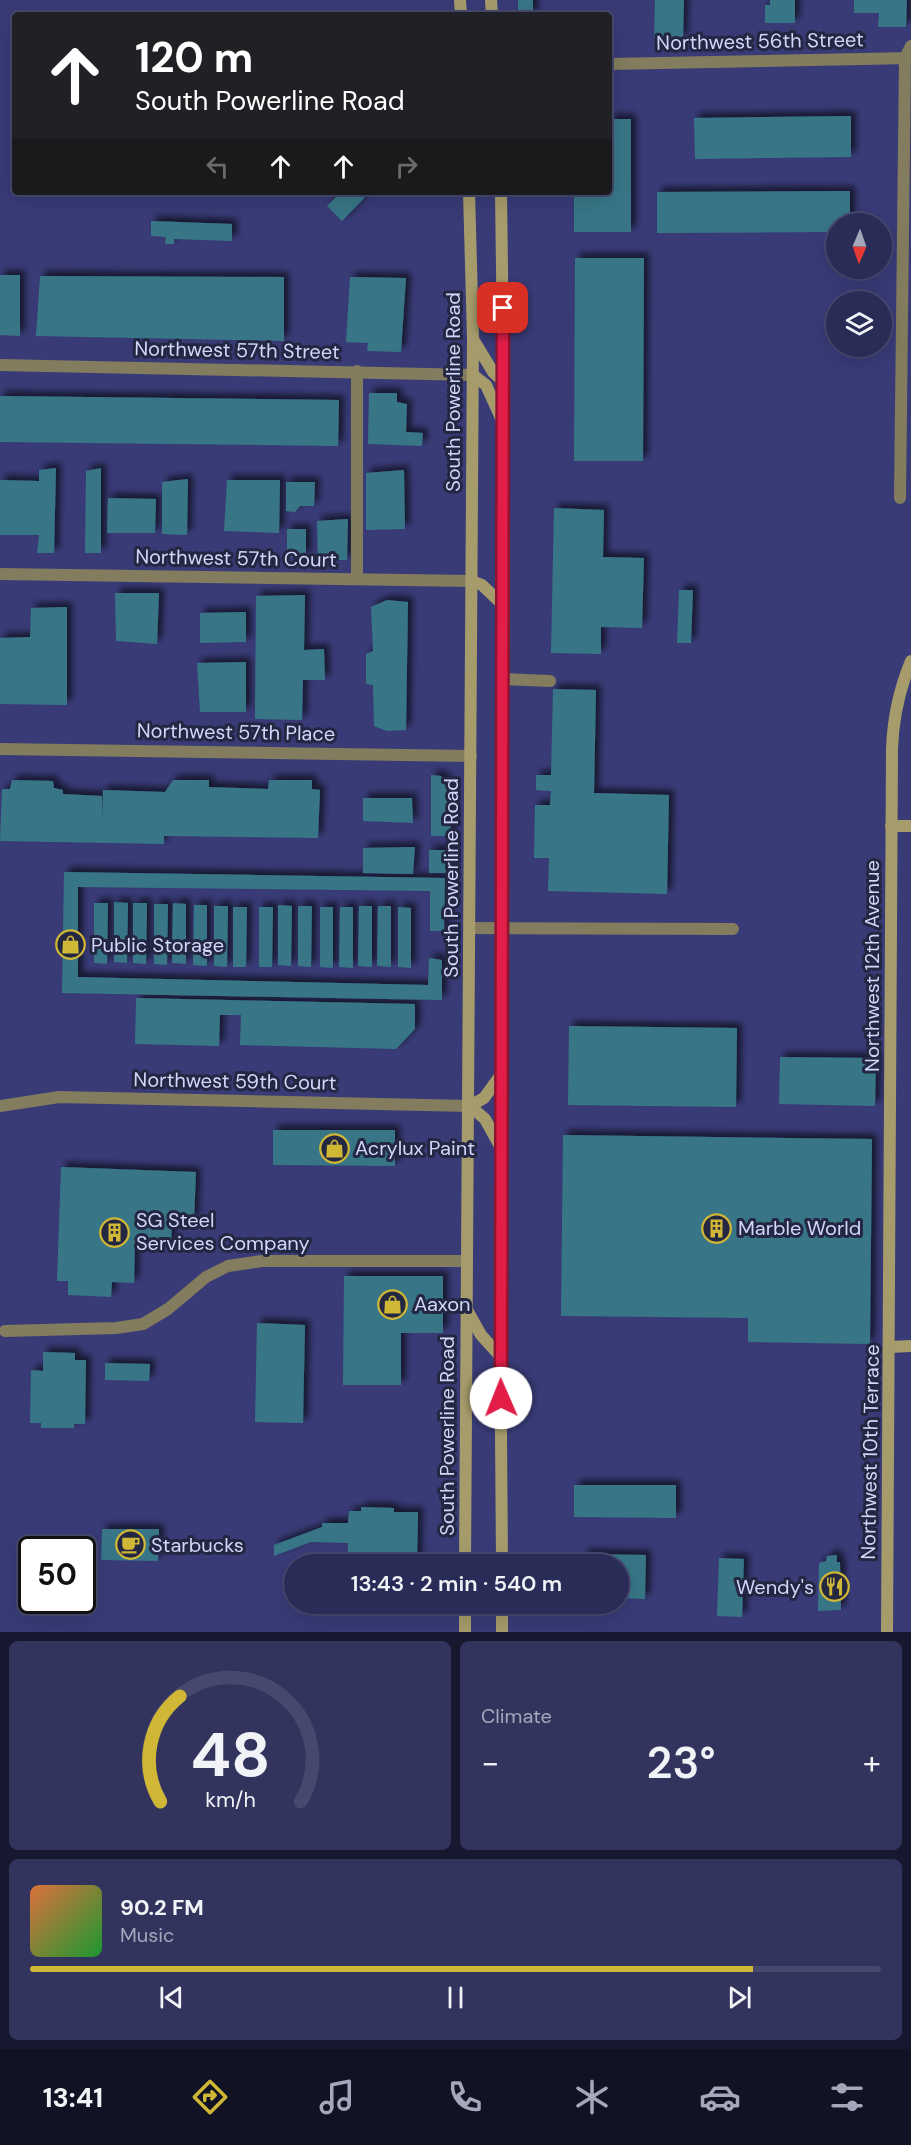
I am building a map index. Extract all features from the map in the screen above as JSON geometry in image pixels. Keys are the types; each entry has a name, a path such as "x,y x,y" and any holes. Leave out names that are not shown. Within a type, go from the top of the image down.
{"main road":[{"name":"South Powerline Road","path":"465,1554 470,1106 473,338 470,195"},
{"path":"501,195 504,382 502,1554"},
{"path":"473,338 493,372 504,382"},
{"path":"472,375 486,385 504,425"},
{"path":"472,581 482,585 503,605"},
{"name":"Northwest 12th Avenue","path":"891,1273 893,724 911,661"},
{"path":"891,826 911,826"},
{"path":"501,1075 484,1098 470,1106 485,1119 501,1140"},
{"name":"Northwest 10th Terrace","path":"888,1632 891,1273"},
{"path":"467,1308 481,1335 501,1357"},
{"path":"890,1347 911,1346"},
{"path":"465,1614 465,1632"},
{"path":"502,1614 502,1632"}],"street":[{"path":"900,498 908,58 911,46"},
{"name":"Northwest 56th Street","path":"612,64 908,58"},
{"name":"Northwest 57th Street","path":"0,365 472,375"},
{"path":"357,371 357,579"},
{"name":"Northwest 57th Court","path":"0,573 472,581"},
{"path":"503,679 550,681"},
{"name":"Northwest 57th Place","path":"0,750 165,750 471,756"},
{"path":"470,928 733,929"},
{"name":"Northwest 59th Court","path":"0,1106 59,1097 470,1106"},
{"path":"5,1330 116,1328 143,1324 168,1309 206,1277 228,1266 251,1263 467,1261"}],"building":[{"path":"518,0 533,0 533,12 518,12"},
{"path":"655,0 684,0 683,39 654,39"},
{"path":"770,0 795,0 795,23 765,23 765,5 770,5"},
{"path":"854,0 907,0 906,27 878,27 879,13 854,13"},
{"path":"851,116 851,157 695,159 694,118"},
{"path":"612,119 631,119 631,232 574,232 574,195 612,195"},
{"path":"850,191 850,213 826,213 826,232 657,233 657,192"},
{"path":"338,195 367,195 342,221 327,206"},
{"path":"151,221 232,224 232,241 174,239 174,244 165,244 166,237 151,236"},
{"path":"575,258 644,258 643,461 574,461"},
{"path":"0,275 20,275 20,336 0,335"},
{"path":"40,276 284,277 284,341 36,336"},
{"path":"350,277 406,278 401,352 367,351 368,343 346,342"},
{"path":"369,393 397,393 397,402 407,404 406,432 423,433 422,446 368,444"},
{"path":"0,396 339,400 338,446 0,442"},
{"path":"56,468 54,553 37,553 39,535 0,535 0,480 39,481 39,470"},
{"path":"101,468 101,553 85,553 86,471"},
{"path":"404,470 405,529 366,530 366,473"},
{"path":"188,479 187,535 162,534 162,482"},
{"path":"227,480 280,480 279,533 224,531"},
{"path":"286,482 315,482 314,506 300,506 295,512 286,511"},
{"path":"108,498 156,499 155,533 107,533"},
{"path":"554,508 604,510 603,557 644,558 642,628 601,627 601,654 551,653"},
{"path":"348,519 347,560 318,560 317,521"},
{"path":"287,529 306,529 306,557 287,557"},
{"path":"679,590 693,590 691,643 677,643"},
{"path":"115,593 159,593 157,644 116,641"},
{"path":"305,595 304,650 324,649 325,680 303,680 302,720 255,719 256,596"},
{"path":"387,600 408,602 406,730 387,731 374,726 373,685 366,684 366,654 373,651 371,607"},
{"path":"67,607 67,705 0,704 0,638 30,637 31,608"},
{"path":"246,612 246,642 200,643 200,613"},
{"path":"246,662 246,712 200,712 197,663"},
{"path":"553,689 596,690 594,793 669,795 667,894 548,891 549,858 534,858 535,805 550,805 551,791 536,790 536,775 551,775"},
{"path":"431,775 441,776 450,786 451,836 431,836"},
{"path":"12,780 53,781 54,788 63,790 63,794 102,796 102,822 103,790 165,792 173,780 209,780 209,787 268,789 269,780 312,780 312,789 320,790 318,838 164,836 164,844 0,841 2,789 10,789"},
{"path":"363,798 412,798 413,823 363,821"},
{"path":"415,847 413,874 363,873 363,848"},
{"path":"429,850 450,850 450,873 429,873"},
{"name":"Public Storage","path":"64,872 445,878 444,931 430,931 430,891 78,887 78,977 428,985 429,958 442,960 442,1000 62,993"},
{"path":"114,902 128,903 127,963 114,962"},
{"path":"94,903 108,903 107,964 94,963"},
{"path":"133,903 147,903 146,964 133,963"},
{"path":"173,903 186,904 186,964 172,963"},
{"path":"154,904 168,904 167,965 154,964"},
{"path":"194,905 207,905 207,966 193,965"},
{"path":"278,905 292,906 291,966 278,965"},
{"path":"214,906 228,906 227,967 214,966"},
{"path":"298,906 312,906 311,967 298,966"},
{"path":"359,906 372,906 372,967 358,966"},
{"path":"378,906 391,906 391,967 377,966"},
{"path":"233,907 247,907 246,967 233,967"},
{"path":"259,907 273,907 272,967 259,967"},
{"path":"320,907 333,907 333,968 320,967"},
{"path":"340,907 353,907 353,968 339,967"},
{"path":"398,907 411,908 411,968 398,967"},
{"path":"136,998 415,1004 415,1029 396,1049 240,1045 241,1015 220,1015 219,1046 135,1044"},
{"path":"569,1026 737,1028 736,1107 568,1105"},
{"path":"780,1057 876,1058 875,1106 779,1104"},
{"name":"Acrylux Paint","path":"273,1130 395,1130 395,1166 273,1165"},
{"name":"Marble World","path":"563,1135 872,1139 870,1344 748,1342 748,1318 561,1316"},
{"name":"SG Steel Services Company","path":"61,1167 196,1172 194,1220 172,1219 171,1245 135,1244 134,1283 112,1282 111,1297 68,1295 68,1281 57,1281"},
{"name":"Aaxon","path":"344,1276 443,1276 443,1333 401,1333 401,1385 343,1385"},
{"path":"257,1323 305,1325 303,1423 255,1422"},
{"path":"43,1352 75,1353 75,1360 86,1360 85,1424 74,1424 74,1428 41,1428 41,1423 30,1423 31,1370 43,1371"},
{"path":"105,1363 150,1364 149,1381 105,1380"},
{"path":"574,1485 676,1485 676,1518 574,1517"},
{"path":"361,1507 394,1508 394,1512 418,1512 417,1554 347,1554 348,1543 311,1542 274,1556 274,1545 322,1527 322,1523 348,1523 349,1511 361,1511"},
{"name":"Starbucks","path":"102,1529 159,1529 158,1561 101,1560"},
{"path":"629,1555 646,1555 645,1599 629,1598"},
{"path":"837,1555 837,1562 840,1562 841,1610 818,1611 819,1563 826,1561 827,1556"},
{"path":"719,1558 744,1559 742,1617 717,1616"}],"place":[{"name":"Public Storage","path":"70,945"},
{"name":"Acrylux Paint","path":"334,1148"},
{"name":"Marble World","path":"717,1228"},
{"name":"SG Steel Services Company","path":"115,1232"},
{"name":"Aaxon","path":"393,1304"},
{"name":"Starbucks","path":"130,1545"},
{"name":"Wendy's","path":"835,1587"}],"route":[{"path":"501,1398 503,308"}]}
